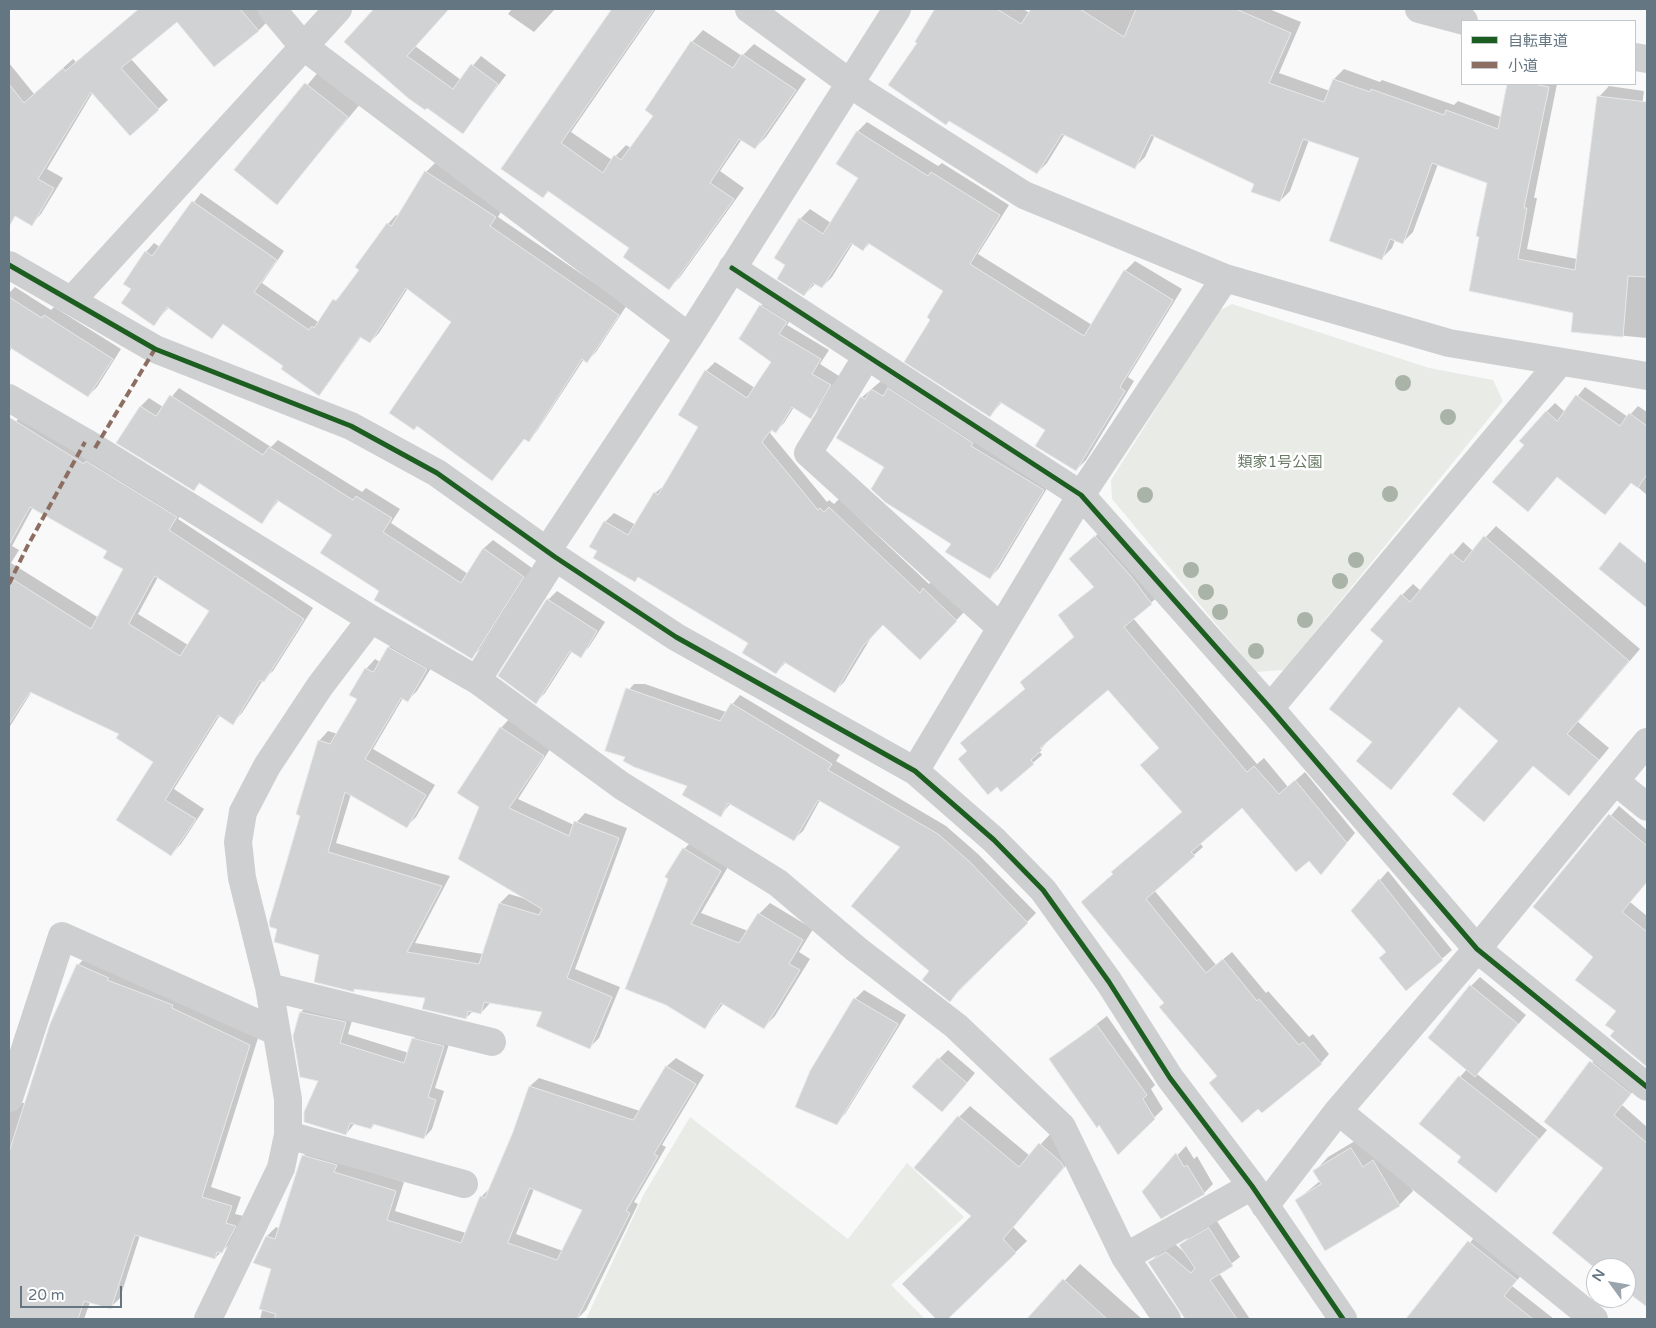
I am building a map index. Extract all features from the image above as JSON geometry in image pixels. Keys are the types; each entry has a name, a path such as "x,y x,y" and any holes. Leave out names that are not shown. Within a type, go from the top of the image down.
{"street":[{"path":"272,9 303,46 689,337"},
{"path":"72,300 338,9"},
{"path":"749,9 850,84 1024,195 1225,278 1449,343 1647,376"},
{"path":"477,680 551,554 897,9"},
{"path":"1419,9 1461,20"},
{"path":"9,265 155,349 359,430 437,473 551,554 676,637 915,771 994,840 1043,890 1109,982 1170,1078 1258,1196 1342,1319"},
{"path":"732,268 1081,495 1270,708 1477,949 1647,1088"},
{"path":"915,771 1081,495 1225,278"},
{"path":"867,356 808,453 1001,628"},
{"path":"1270,708 1560,362"},
{"path":"9,398 86,442 371,619 477,680 622,786 778,883 856,949 956,1026 1062,1127 1125,1257 1167,1319"},
{"path":"212,1318 281,1168 288,1134 288,1099 269,987 242,878 238,842 243,812 272,758 320,686 371,619"},
{"path":"1125,1257 1258,1196 1338,1111 1477,949 1647,742"},
{"path":"1615,781 1647,807"},
{"path":"9,1098 62,936 275,1031"},
{"path":"269,987 492,1042"},
{"path":"1338,1111 1594,1319"},
{"path":"288,1134 464,1184"}],"green space":[{"name":"類家1号公園","path":"1232,304 1429,368 1493,380 1503,401 1284,670 1256,672 1112,499 1111,480 1217,312"},
{"path":"690,1117 848,1239 907,1163 964,1217 891,1285 925,1319 586,1319 644,1194"}],"building":[{"path":"139,9 240,9 259,31 214,67 177,22 121,68 159,110 130,136 91,92 38,179 54,188 32,226 15,216 9,227 9,84 24,103 63,68 65,71"},
{"path":"374,9 449,9 407,56 453,89 471,64 498,84 463,134 427,108 425,110 408,98 344,42"},
{"path":"612,9 654,9 561,143 603,173 614,155 621,160 653,116 645,110 691,41 733,68 742,54 796,90 755,149 739,139 710,183 734,199 669,290 623,257 629,248 548,191 543,198 501,169"},
{"path":"935,9 997,9 1021,24 1031,9 1080,9 1124,37 1136,9 1236,9 1291,33 1269,83 1324,102 1333,79 1370,92 1371,89 1444,115 1446,110 1498,129 1507,85 1539,85 1549,87 1524,208 1527,208 1518,259 1575,270 1597,96 1647,102 1647,277 1628,276 1623,337 1571,332 1573,313 1469,291 1479,237 1476,236 1487,183 1432,163 1403,244 1390,239 1382,260 1329,241 1359,158 1303,139 1280,202 1251,192 1254,184 1151,135 1135,169 1062,134 1037,174 949,121 946,125 888,85 917,43 915,42"},
{"path":"305,83 348,117 277,205 234,170"},
{"path":"857,131 928,176 931,172 1000,215 970,264 1084,336 1124,270 1173,300 1120,387 1125,391 1076,471 1035,446 1045,430 1000,402 990,417 904,362 930,320 927,317 943,291 868,243 863,251 851,243 822,288 813,283 804,296 777,279 785,265 774,258 799,218 823,234 858,178 836,164"},
{"path":"425,171 496,217 490,226 619,315 587,363 582,359 529,442 524,439 492,481 417,426 414,430 389,413 451,322 406,288 370,343 360,337 319,396 281,369 283,366 223,324 212,339 167,307 154,326 121,303 131,289 123,284 145,251 152,256 192,201 277,260 254,292 309,330 312,326 314,328 333,299 336,301 359,270 355,267 387,223 391,226"},
{"path":"9,297 42,318 44,315 113,359 88,397 9,347"},
{"path":"760,305 787,322 779,334 821,359 812,374 831,385 811,419 792,407 776,433 771,430 762,442 818,510 820,508 824,512 829,507 920,593 923,588 957,621 920,660 883,625 863,646 835,693 784,662 776,674 742,653 748,643 638,577 635,582 593,558 597,551 589,547 604,521 628,535 654,492 658,495 698,427 678,415 705,370 747,398 771,362 739,339"},
{"path":"888,388 973,443 971,446 1044,490 990,579 945,552 951,544 885,502 871,489 884,467 836,438 860,397 865,399 871,389 883,396"},
{"path":"170,395 263,455 269,447 353,500 356,496 392,518 383,532 461,583 483,548 524,577 472,659 374,600 379,591 320,553 332,535 277,500 262,524 199,483 194,491 116,443 140,406 156,416"},
{"path":"1576,395 1620,426 1629,413 1647,426 1647,474 1638,488 1631,483 1605,515 1557,477 1528,512 1492,482 1524,445 1519,441 1546,411 1557,421"},
{"path":"9,417 84,464 86,461 177,517 169,530 304,619 264,682 260,680 233,725 218,715 165,800 196,819 171,856 116,820 153,762 116,738 119,734 30,692 9,724 9,577 91,629 123,569 103,558 107,551 30,507 9,545","holes":["155,576 209,611 180,656 129,624"]},
{"path":"1095,536 1130,575 1152,604 1124,627 1247,772 1254,766 1279,794 1295,780 1347,843 1321,875 1309,861 1296,872 1242,808 1191,852 1195,856 1146,899 1206,973 1223,959 1257,1001 1259,999 1299,1045 1303,1042 1322,1064 1262,1113 1258,1109 1242,1123 1209,1083 1217,1076 1159,1007 1164,1003 1081,902 1113,874 1111,872 1182,812 1140,765 1159,748 1108,690 1040,748 1042,750 1031,760 1034,764 1001,792 997,787 988,795 958,759 967,751 960,743 1025,689 1020,682 1074,637 1058,615 1094,587 1069,559"},
{"path":"1484,536 1629,661 1567,734 1599,760 1569,796 1533,766 1484,822 1452,794 1498,741 1459,707 1391,790 1356,761 1372,742 1329,709 1383,641 1370,630 1401,594 1410,602 1451,553 1463,562"},
{"path":"1620,542 1647,564 1647,608 1599,569"},
{"path":"547,599 597,631 581,658 570,651 536,704 498,676"},
{"path":"388,647 427,669 408,702 401,698 365,759 426,795 407,828 345,792 328,852 442,886 407,952 479,964 499,903 539,915 542,909 458,859 479,807 457,793 500,727 544,756 509,808 569,836 574,821 619,838 567,978 612,997 590,1049 536,1026 542,1012 484,1002 481,1014 468,1011 466,1019 422,1009 425,998 354,989 354,992 314,982 319,955 274,942 277,929 270,927 269,922 300,816 296,814 318,740 330,744 357,699 349,695 365,668 373,672"},
{"path":"626,688 720,721 731,703 832,764 828,770 938,834 970,862 1028,923 959,990 950,1002 922,980 929,971 851,906 900,847 818,800 794,841 728,803 721,817 682,795 687,786 634,767 623,761 625,757 605,751"},
{"path":"1609,814 1647,846 1647,882 1622,912 1647,932 1647,1067 1610,1036 1614,1031 1605,1025 1616,1011 1575,980 1593,957 1533,907"},
{"path":"683,848 721,871 691,924 739,943 758,913 803,940 789,964 800,970 764,1029 721,1003 705,1029 666,1005 625,989 668,879 665,877"},
{"path":"1379,879 1443,960 1406,991 1379,958 1386,952 1351,911"},
{"path":"77,964 109,978 107,980 173,1005 172,1008 250,1045 202,1197 232,1206 226,1223 236,1226 222,1253 217,1252 215,1259 135,1235 111,1309 84,1301 78,1319 9,1319 9,1152 50,1024"},
{"path":"1470,985 1518,1024 1475,1077 1428,1038"},
{"path":"854,998 898,1024 837,1125 795,1107 810,1071"},
{"path":"300,1012 346,1022 340,1043 404,1063 412,1038 444,1046 428,1097 436,1100 424,1139 373,1124 371,1129 350,1123 346,1135 304,1122 304,1112 318,1081 300,1077 293,1036"},
{"path":"1097,1025 1147,1095 1143,1099 1155,1119 1118,1155 1099,1125 1097,1128 1049,1059"},
{"path":"938,1058 967,1083 942,1112 912,1087"},
{"path":"1590,1061 1631,1094 1614,1115 1647,1143 1647,1307 1636,1299 1636,1258 1586,1258 1586,1261 1552,1233 1603,1168 1544,1122"},
{"path":"666,1066 696,1084 654,1154 658,1156 626,1211 630,1213 577,1319 274,1319 276,1314 259,1309 271,1269 253,1263 266,1236 275,1239 302,1155 337,1165 334,1172 396,1191 387,1220 461,1243 480,1196 485,1198 513,1132 529,1086 633,1120","holes":["530,1188 582,1210 557,1260 508,1243"]},
{"path":"1459,1076 1539,1139 1496,1193 1457,1162 1461,1157 1419,1124"},
{"path":"958,1116 1019,1167 1039,1143 1061,1162 1064,1167 1003,1239 1016,1253 948,1319 936,1319 902,1284 971,1216 914,1168"},
{"path":"1351,1148 1363,1167 1373,1160 1400,1206 1325,1251 1295,1200 1321,1184 1313,1171"},
{"path":"1176,1153 1184,1167 1187,1165 1205,1194 1161,1219 1142,1192"},
{"path":"1209,1228 1233,1266 1210,1280 1237,1319 1185,1319 1148,1262 1166,1252 1191,1273 1195,1268 1179,1245"},
{"path":"1468,1241 1517,1280 1504,1296 1533,1319 1406,1319"},
{"path":"1063,1279 1107,1319 1027,1319"}],"marked path":[{"path":"95,448 155,349"},
{"path":"9,584 27,547 85,442"}],"cycle path":[{"path":"9,265 155,349 351,426 437,473 555,557 676,637 915,771 994,840 1043,890 1109,982 1170,1078 1252,1186 1343,1319"},
{"path":"732,268 1081,495 1270,708 1477,949 1647,1087"}]}
